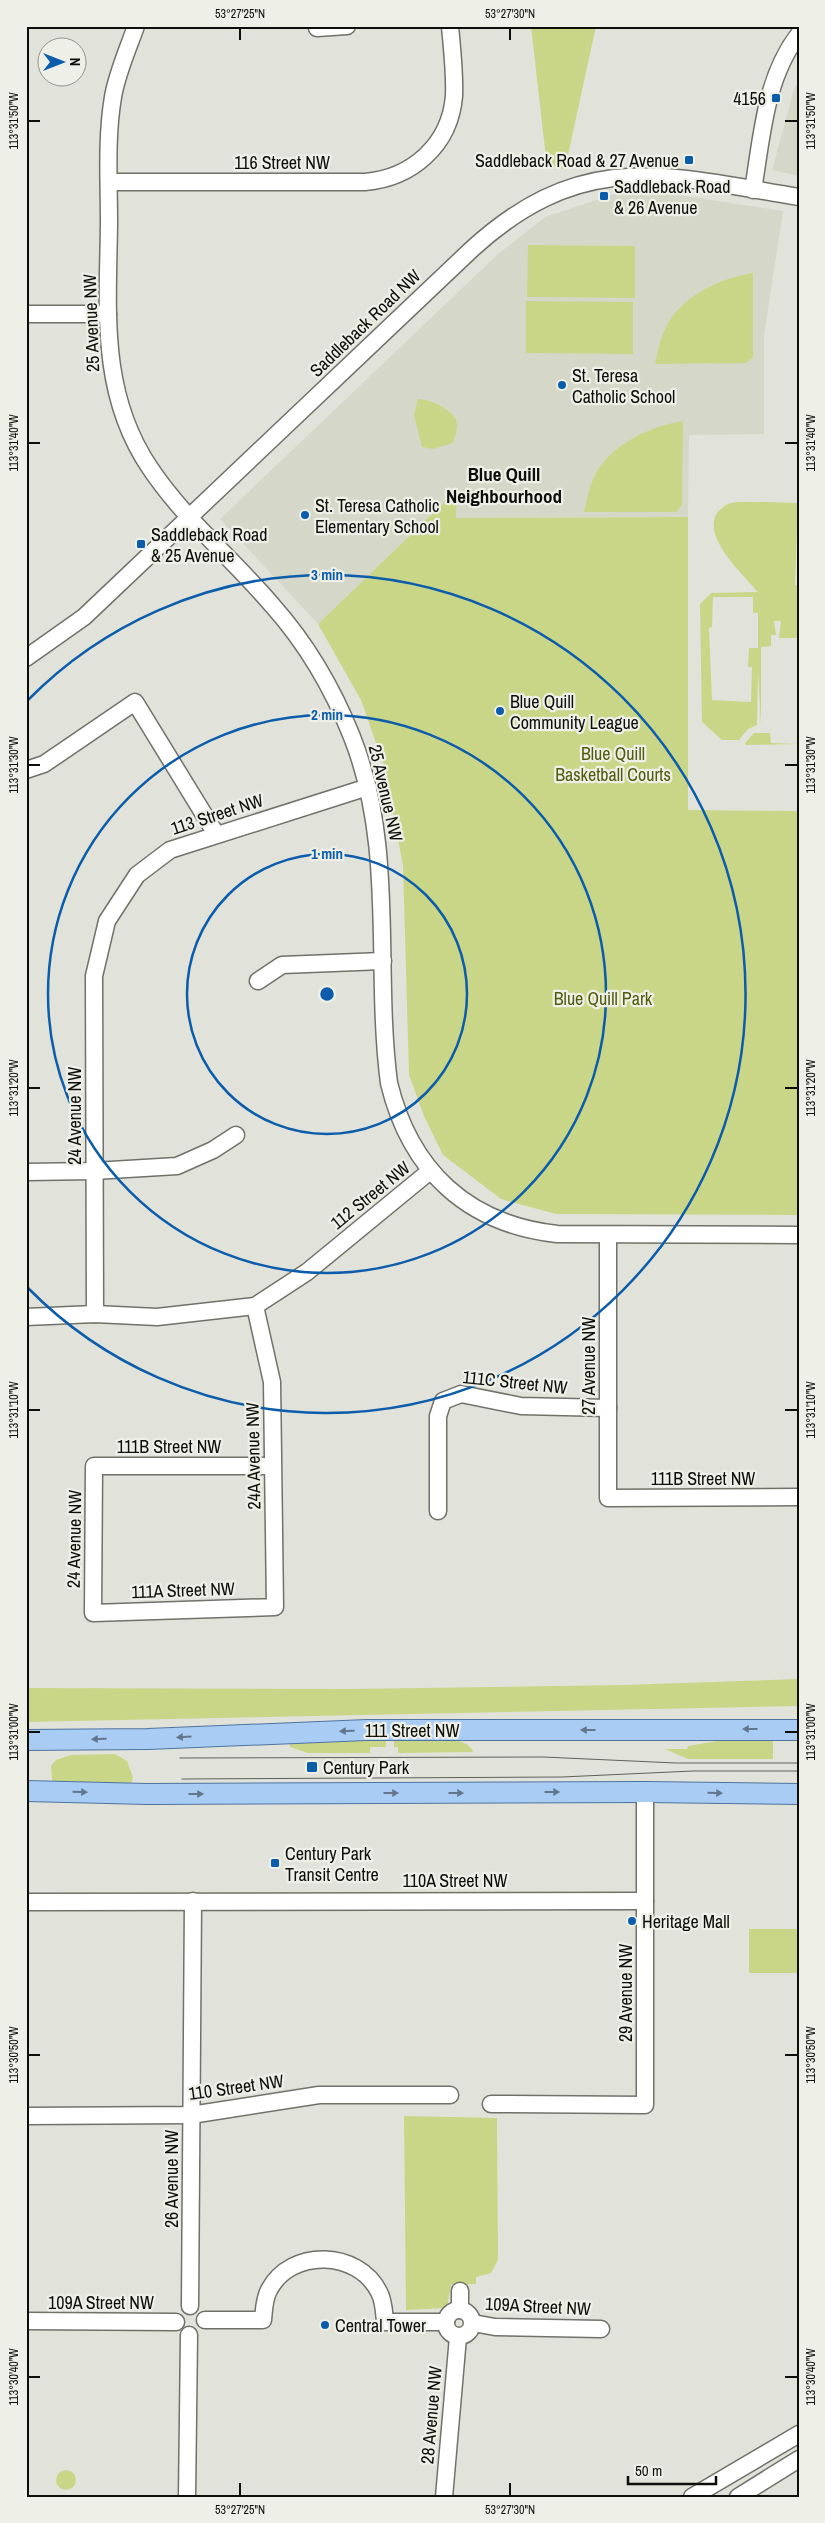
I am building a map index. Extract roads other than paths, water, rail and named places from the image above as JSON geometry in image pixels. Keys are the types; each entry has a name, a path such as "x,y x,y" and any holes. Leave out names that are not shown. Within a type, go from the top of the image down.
{"main road":[{"name":"111 Street NW","path":"26,1740 148,1738 367,1730 799,1730"},
{"path":"26,1791 148,1794 645,1792 799,1794"}],"street":[{"name":"25 Avenue NW","path":"136,26 113,95 109,131 108,314 112,374 127,425 150,468 190,516 271,603 310,654 352,736 368,787 378,844 389,1083 404,1129 430,1171"},
{"path":"317,28 347,26"},
{"name":"116 Street NW","path":"109,182 376,181 398,175 414,167 424,159 447,125 454,98 450,26"},
{"path":"753,190 772,85 787,50 799,34"},
{"name":"Saddleback Road NW","path":"26,658 84,617 472,249 508,219 566,189 615,177 642,175 679,177 799,197"},
{"path":"26,314 108,314"},
{"path":"26,770 44,764 135,702 216,834"},
{"name":"113 Street NW","path":"107,920 137,875 170,850 368,787"},
{"name":"24 Avenue NW","path":"95,1314 94,976 107,920"},
{"path":"258,980 282,965 383,961"},
{"path":"26,1172 94,1171 177,1166 213,1150 236,1135"},
{"name":"112 Street NW","path":"26,1317 95,1314 157,1317 255,1306 307,1272 430,1171 463,1200 492,1218 507,1224 556,1234 799,1235"},
{"name":"27 Avenue NW","path":"608,1235 608,1498"},
{"name":"24A Avenue NW","path":"255,1306 272,1382 275,1607"},
{"name":"111C Street NW","path":"438,1511 438,1416 443,1400 461,1394 521,1406 608,1408"},
{"name":"24 Avenue NW","path":"93,1613 94,1466"},
{"name":"111B Street NW","path":"94,1466 273,1466"},
{"name":"111B Street NW","path":"608,1498 799,1497"},
{"name":"111A Street NW","path":"93,1613 275,1607"},
{"name":"29 Avenue NW","path":"491,2104 645,2104 645,1792"},
{"name":"26 Avenue NW","path":"190,2306 193,1901"},
{"name":"110A Street NW","path":"26,1902 645,1901"},
{"name":"110 Street NW","path":"26,2116 191,2115 319,2096 450,2095"},
{"path":"205,2320 263,2320 268,2292 276,2279 302,2263 318,2259 353,2265 369,2277 383,2303 385,2322 446,2322"},
{"path":"460,2291 460,2310"},
{"path":"190,2306 202,2312 205,2320 201,2332 189,2335 178,2329 176,2322 178,2313 190,2306"},
{"path":"460,2310 470,2314 473,2323 470,2332 458,2337 448,2330 446,2322 450,2314 460,2310"},
{"name":"109A Street NW","path":"26,2322 176,2322"},
{"name":"109A Street NW","path":"473,2323 495,2327 601,2329"},
{"path":"187,2497 189,2335"},
{"name":"28 Avenue NW","path":"444,2497 458,2337"},
{"path":"692,2497 796,2441"},
{"path":"738,2497 799,2459"}],"tram line":[{"path":"180,1758 543,1757 676,1763 799,1763"},
{"path":"182,1779 562,1777 693,1771 799,1771"}],"place":[{"name":"4156","path":"776,98"},
{"name":"Saddleback Road & 27 Avenue","path":"689,160"},
{"name":"Saddleback Road & 26 Avenue","path":"604,196"},
{"name":"St. Teresa Catholic School","path":"562,385"},
{"name":"St. Teresa Catholic Elementary School","path":"305,515"},
{"name":"Saddleback Road & 25 Avenue","path":"141,544"},
{"name":"Blue Quill Community League","path":"500,711"},
{"name":"Century Park","path":"312,1767"},
{"name":"Century Park Transit Centre","path":"275,1863"},
{"name":"Heritage Mall","path":"632,1921"},
{"name":"Central Tower","path":"325,2325"}],"district":[{"name":"Blue Quill Neighbourhood","path":"504,485"}],"park label":[{"name":"Blue Quill Basketball Courts","path":"613,763"},
{"name":"Blue Quill Park","path":"603,998"}]}
